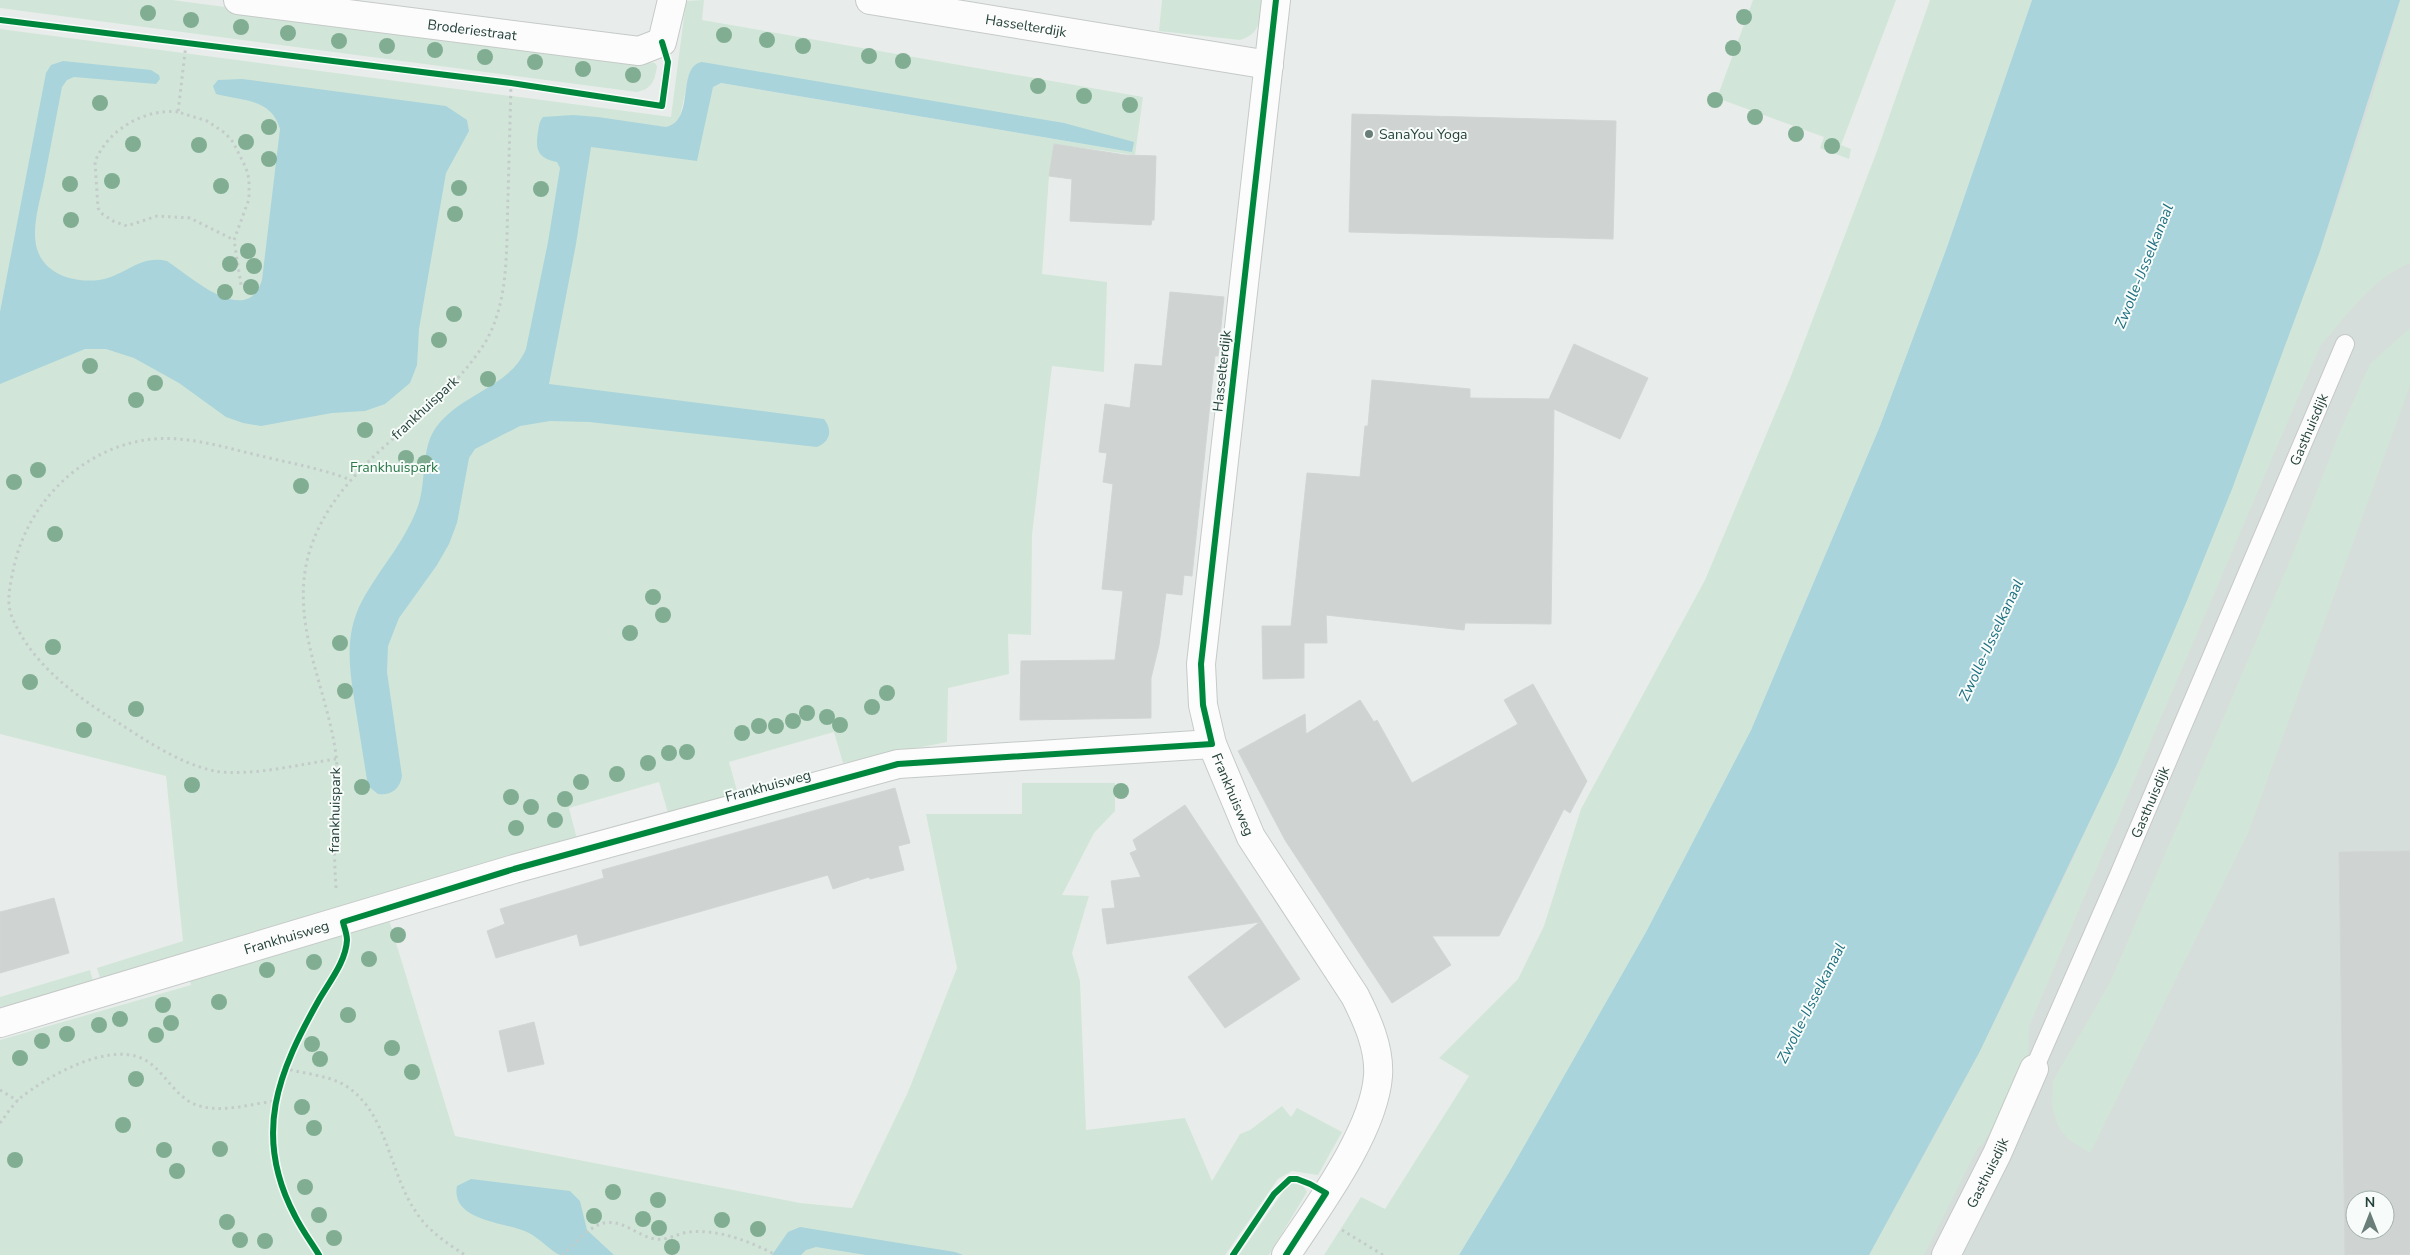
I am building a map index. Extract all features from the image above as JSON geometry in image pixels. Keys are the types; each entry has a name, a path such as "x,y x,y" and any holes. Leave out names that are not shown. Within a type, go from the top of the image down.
{"street":[{"name":"Broderiestraat","path":"238,0 639,51 662,42 672,0"},
{"name":"Hasselterdijk","path":"870,0 1269,65"},
{"name":"Hasselterdijk","path":"1212,744 1203,705 1201,664 1276,0"},
{"name":"Frankhuisweg","path":"0,1023 343,922 514,869 898,764 1212,744 1251,837 1355,996 1367,1022 1375,1049 1378,1074 1375,1099 1366,1125 1286,1255"},
{"name":"Gasthuisdijk","path":"1946,1255 1997,1154 2034,1069"}],"lane":[{"name":"Gasthuisdijk","path":"2034,1069 2118,878 2345,344"}],"path":[{"path":"176,43 196,46"},
{"path":"178,112 186,44"},
{"path":"501,82 520,85"},
{"path":"234,240 190,218 158,216 136,225 127,226 113,222 98,208 94,162 115,134 128,124 144,116 165,110 207,121 225,132 233,142 246,168 249,179 249,199 234,240 240,285"},
{"path":"336,759 244,772 214,771 186,761 93,707 65,686 32,650 20,632 12,617 9,593 16,557 23,537 44,499 81,467 104,453 130,444 153,440 195,441 329,472 351,480"},
{"path":"0,1123 18,1101 61,1071 106,1057 126,1055 141,1058 154,1067 181,1095 192,1103 221,1108 275,1101"},
{"path":"284,1068 332,1080 345,1085 359,1096 370,1110 401,1186 416,1214 435,1233 465,1255"},
{"path":"0,1090 18,1101"},
{"path":"562,1255 591,1230 604,1223 617,1223 655,1239 688,1232 708,1232 741,1239 776,1255"},
{"path":"1340,1229 1383,1255"},
{"path":"312,1255 316,1249"}],"shaded area":[{"path":"2358,0 2410,0 2410,1255 1832,1255"}],"green space":[{"path":"0,0 172,0 655,63 657,66 652,83 646,89 637,92 0,8"},
{"name":"Frankhuispark","path":"704,0 702,20 1143,97 1135,155 1054,144 1049,176 1042,274 1107,282 1104,372 1052,366 1032,535 1031,635 1008,634 1009,674 948,688 947,742 843,763 834,732 729,762 738,794 668,813 659,782 569,808 577,839 382,897 455,1136 800,1203 852,1208 908,1092 957,968 926,814 1022,814 1022,783 1115,783 1115,811 1094,833 1062,895 1089,896 1072,953 1080,981 1086,1130 1185,1118 1212,1181 1240,1134 1250,1130 1282,1106 1291,1117 1297,1108 1342,1132 1318,1175 1292,1171 1278,1179 1225,1255 0,1255 0,1040 191,985 184,953 100,978 97,968 183,941 166,776 0,734 0,29 671,117 686,1","holes":["689,76 1132,152 721,83 715,84 679,121"]},
{"path":"1162,0 1263,0 1256,30 1240,40 1159,31"},
{"path":"1753,0 1896,0 1841,145 1851,149 1849,159 1820,148 1824,137 1717,98"},
{"path":"1930,0 2032,0 1947,247 1880,426 1751,730 1646,932 1511,1169 1459,1255 1324,1255 1361,1197 1385,1209 1469,1076 1439,1058 1518,979 1544,926 1581,809 1705,580 1791,376 1877,151"},
{"path":"2400,0 2410,0 2410,263 2384,278 2360,299 2320,346 2029,1026 2028,1067 1982,1145 1978,1147 1924,1255 1869,1255 1953,1102 2022,966 2101,797 2176,625 2245,452 2328,229 2359,138"},
{"path":"2410,328 2410,385 2248,833 2090,1153 2068,1139 2058,1126 2052,1106 2053,1081 2110,983 2294,551 2339,434 2370,364"},
{"path":"90,970 93,981 0,1007 0,997"},
{"path":"1292,1182 1301,1183 1307,1192 1269,1255 1239,1255 1287,1186"}],"water":[{"name":"Zwolle-IJsselkanaal","path":"2032,0 2400,0 2320,251 2232,489 2186,603 2117,764 1980,1051 1869,1255 1459,1255 1511,1169 1646,932 1751,730 1880,426 1947,247"},
{"path":"63,61 151,70 159,75 160,79 156,84 74,77 67,80 62,87 37,215 35,241 41,258 47,265 62,275 80,280 90,281 108,278 140,263 157,260 167,261 203,287 231,299 244,300 255,294 262,280 280,129 276,119 263,106 254,102 216,94 213,86 218,80 242,79 446,106 467,120 469,131 446,173 419,329 417,365 410,383 385,404 365,411 332,413 261,426 243,423 226,417 179,383 134,358 106,349 85,349 0,384 0,312 46,73 51,65"},
{"path":"702,62 1064,123 1134,142 1132,152 721,83 713,87 697,161 591,147 576,244 549,384 824,419 829,427 829,435 825,442 817,447 589,422 550,421 520,426 475,449 469,458 457,523 449,544 437,565 399,618 388,646 387,672 402,776 399,785 394,791 387,794 378,794 368,786 354,697 350,669 352,628 362,601 413,519 421,496 428,444 437,426 460,405 509,372 519,362 526,349 548,242 560,168 557,162 546,158 539,152 537,138 541,121 543,117 573,115 666,127 675,123 681,115 690,73 694,66"},
{"path":"471,1179 570,1191 580,1201 587,1230 614,1255 560,1255 529,1233 471,1214 462,1207 457,1198 457,1186"},
{"path":"800,1227 955,1252 963,1255 866,1255 816,1247 806,1250 801,1255 772,1255 788,1232"}],"building":[{"path":"1352,114 1616,121 1613,239 1349,232"},
{"path":"1054,144 1125,155 1156,156 1154,220 1152,220 1151,225 1070,221 1072,179 1049,176"},
{"path":"1170,292 1224,297 1218,356 1215,356 1192,576 1184,575 1182,595 1166,593 1159,645 1151,678 1151,718 1020,720 1021,661 1115,660 1123,591 1102,589 1113,484 1103,482 1107,453 1099,452 1105,404 1130,408 1135,364 1162,366"},
{"path":"1574,344 1648,378 1620,439 1554,409 1551,624 1465,623 1464,630 1326,615 1327,643 1304,643 1304,678 1263,679 1262,626 1291,626 1307,473 1360,477 1365,426 1368,426 1372,380 1470,389 1470,398 1549,399"},
{"path":"1533,684 1587,781 1570,813 1564,809 1499,936 1432,936 1451,965 1392,1003 1285,840 1238,751 1305,714 1306,734 1360,700 1374,722 1377,720 1412,783 1518,724 1504,700"},
{"path":"895,788 910,843 898,846 904,870 870,879 869,877 833,889 828,875 580,946 577,934 496,958 487,931 505,924 500,909 604,878 602,870"},
{"path":"1185,805 1300,979 1225,1028 1188,977 1260,922 1107,944 1102,909 1115,908 1111,881 1141,877 1130,853 1137,850 1133,840"},
{"path":"2410,851 2410,1255 2345,1255 2339,852"},
{"path":"54,898 69,953 0,973 0,912"},
{"path":"534,1022 544,1064 508,1072 499,1031"}],"cycle path":[{"path":"319,1255 298,1221 282,1186 275,1158 273,1131 276,1104 282,1078 292,1052 344,956 347,940 343,922 514,869 898,764 1212,744 1203,705 1201,664 1276,0"},
{"path":"0,20 511,83 662,106 668,62 662,42"},
{"path":"1233,1255 1274,1194 1290,1179 1297,1179 1326,1193 1286,1255"}],"place":[{"name":"SanaYou Yoga","path":"1369,134"}]}
